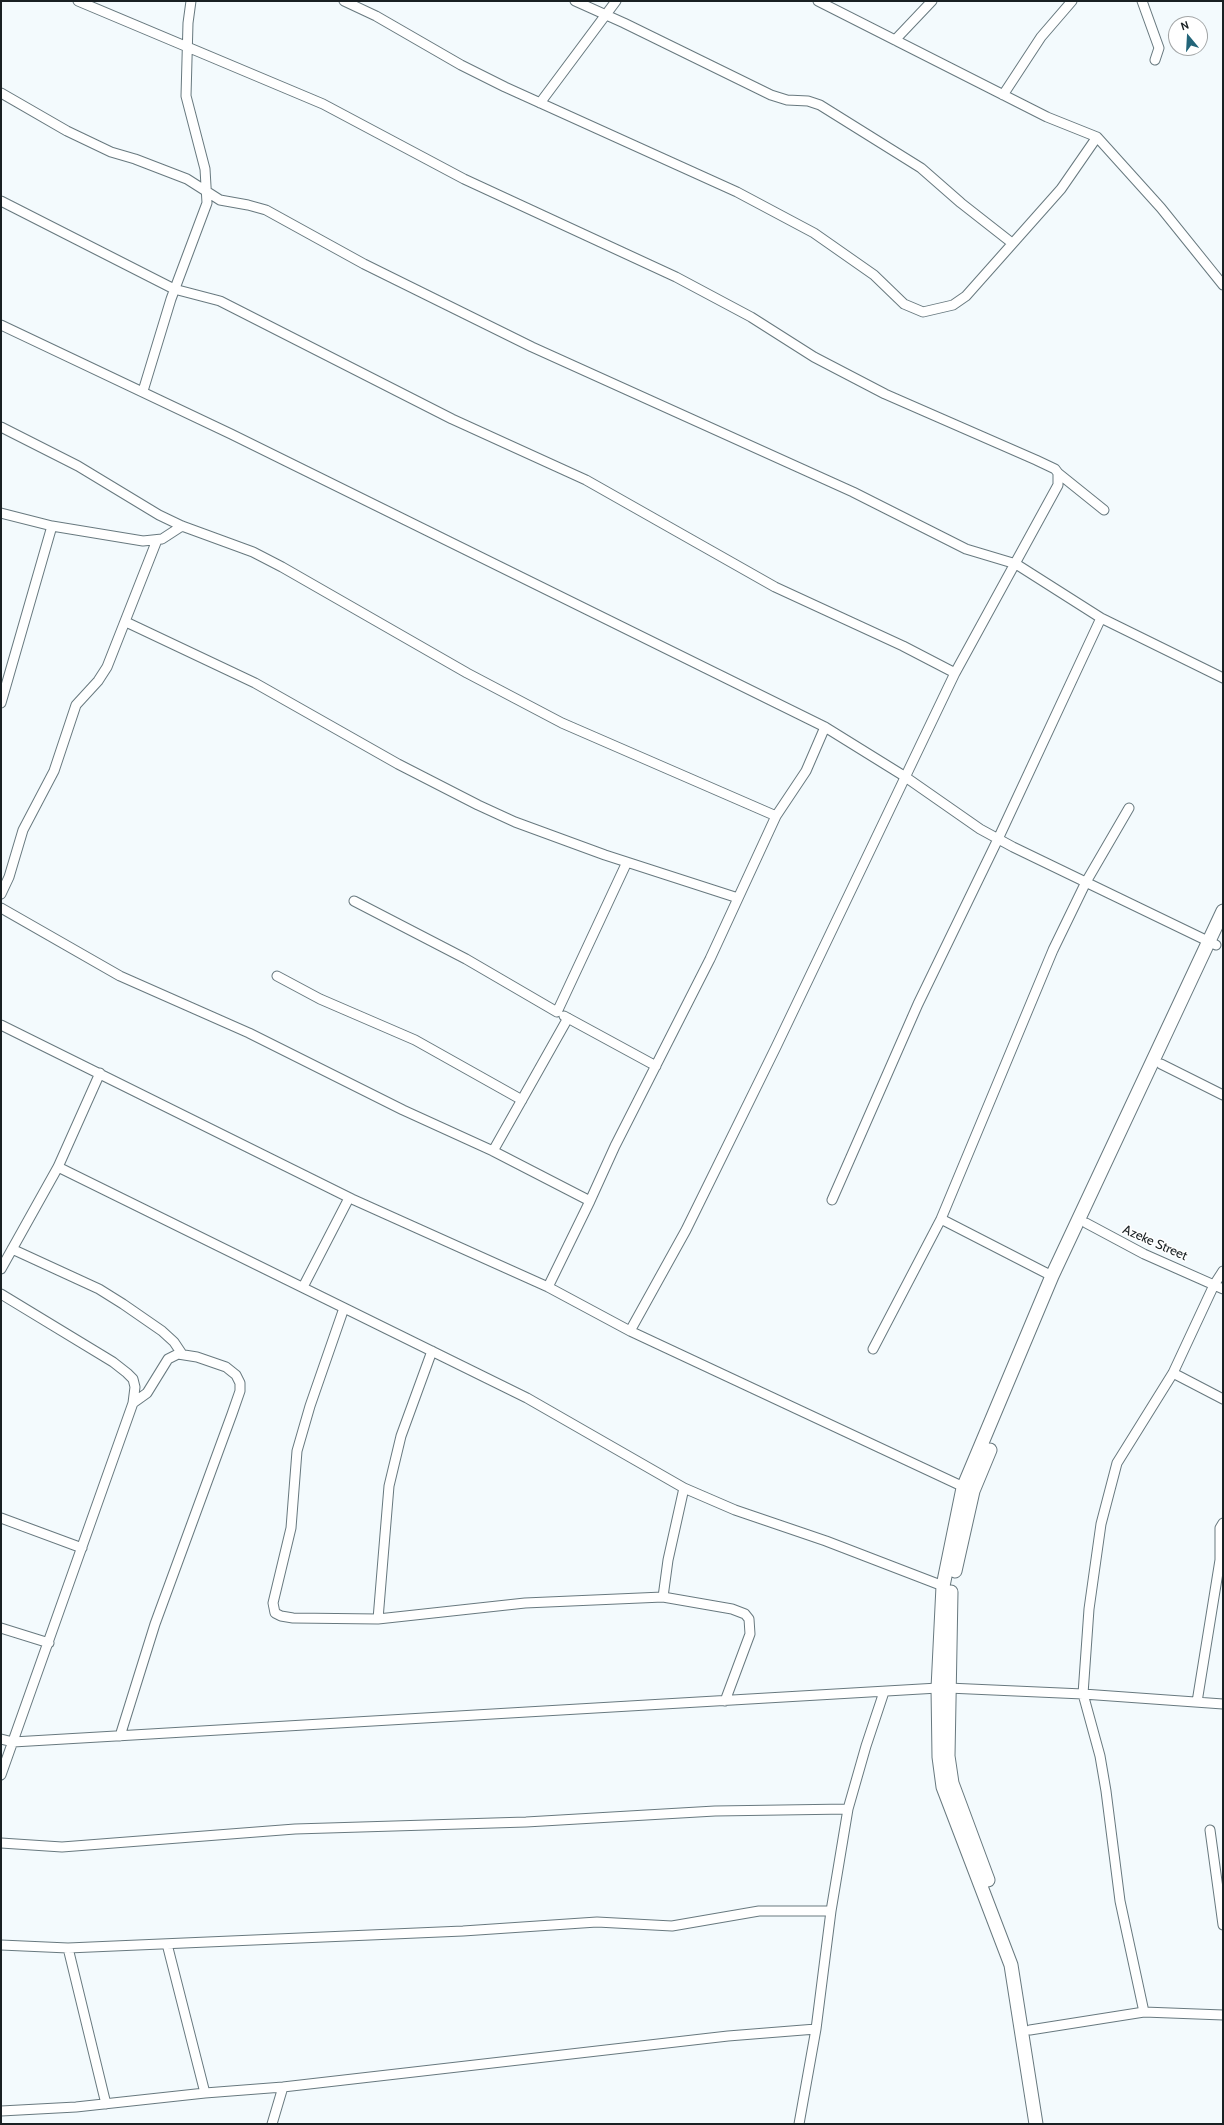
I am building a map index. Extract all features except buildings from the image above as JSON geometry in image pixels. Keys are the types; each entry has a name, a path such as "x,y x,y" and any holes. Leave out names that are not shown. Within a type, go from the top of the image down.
{"main road":[{"path":"1036,2124 1011,1966 943,1787 939,1757 951,1587 968,1490 1060,1279 1161,1064 1212,943 1223,911"},
{"path":"1044,2124 1030,2030 1017,1959 952,1784 948,1756 943,1688 943,1586 968,1490 1052,1276 1212,943 1223,930"}],"street":[{"path":"78,1 323,104 464,179 676,277 751,317 814,357 885,394 1055,469 1104,510"},
{"path":"143,391 174,289 204,216 208,192 205,169 186,96 187,46 191,1"},
{"path":"344,1 376,16 461,65 540,103 737,192 814,233 874,275 904,304 923,312 953,305 966,296 1061,189 1097,137"},
{"path":"575,1 606,14 771,95 787,100 808,101 820,106 921,168 961,203 1012,243"},
{"path":"540,103 616,1"},
{"path":"818,1 1047,117 1097,137 1161,208 1223,285"},
{"path":"895,40 932,1"},
{"path":"1003,95 1041,37 1072,1"},
{"path":"1142,1 1158,48 1155,60"},
{"path":"1,93 92,144 187,179 220,200 266,210 364,264 532,347 853,492 966,549 1016,564 1101,618 1223,678"},
{"path":"1,202 174,289 220,301 452,419 586,480 775,587 903,646 955,673"},
{"path":"1,324 143,391 825,727 904,776 980,829 1049,866 1086,882 1212,943"},
{"path":"1,427 78,466 159,515 182,526 228,542 282,567 467,673 562,723 776,816"},
{"path":"630,1332 693,1216 776,1047 904,776 955,673 1058,485 1058,473"},
{"path":"1,513 52,526 143,541 157,540 168,536 182,526"},
{"path":"1,703 52,526"},
{"path":"1,894 9,877 23,830 54,771 76,705 103,674 126,622 157,540"},
{"path":"832,1200 918,1004 998,839 1101,618"},
{"path":"126,622 255,683 391,761 478,805 550,835 738,898"},
{"path":"548,1287 615,1146 710,959 776,816 806,771 825,727"},
{"path":"873,1349 941,1219 1053,950 1086,882 1129,808"},
{"path":"557,1012 627,862"},
{"path":"354,901 466,959 557,1012 656,1066"},
{"path":"1,908 120,976 250,1033 403,1110 493,1151 590,1201"},
{"path":"277,976 320,999 415,1040 522,1100"},
{"path":"493,1151 568,1018"},
{"path":"1,1025 349,1198 548,1287 630,1332 968,1490"},
{"path":"1161,1064 1223,1095"},
{"path":"1,1269 58,1167 100,1073"},
{"path":"58,1167 527,1398 684,1488 735,1510 826,1541 943,1586"},
{"path":"303,1287 349,1198"},
{"path":"941,1219 1052,1276"},
{"name":"Azeke Street","path":"1086,1223 1144,1254 1219,1287"},
{"path":"12,1249 99,1289 162,1331 174,1342 182,1354"},
{"path":"1144,2012 1120,1901 1100,1756 1083,1694 1089,1609 1101,1524 1117,1463 1173,1373 1219,1287 1223,1272"},
{"path":"1,1294 122,1368 133,1379 135,1387 133,1403 1,1775"},
{"path":"344,1308 310,1406 297,1450 291,1528 272,1606 278,1615 293,1618 378,1619 525,1603 663,1597 732,1608 745,1614 749,1619 750,1634 748,1643 725,1702"},
{"path":"378,1619 389,1486 402,1436 432,1350"},
{"path":"120,1736 155,1624 240,1391 240,1383 236,1375 226,1367 182,1354 174,1355 168,1360 152,1388 133,1403"},
{"path":"1173,1373 1223,1400"},
{"path":"663,1597 668,1560 684,1488"},
{"path":"1,1518 82,1548"},
{"path":"1197,1702 1220,1560 1220,1528 1223,1523"},
{"path":"1,1628 49,1642"},
{"path":"1,1739 13,1742 725,1702 943,1688 1083,1694 1223,1704"},
{"path":"799,2124 816,2029 832,1911 848,1810 866,1746 884,1692"},
{"path":"1,1843 62,1847 295,1829 526,1822 716,1811 848,1810"},
{"path":"1210,1830 1223,1925"},
{"path":"1,1945 68,1948 463,1931 597,1922 672,1926 759,1911 832,1911"},
{"path":"167,1944 205,2093"},
{"path":"68,1948 106,2104"},
{"path":"1030,2030 1144,2012 1223,2015"},
{"path":"1,2111 106,2104 205,2093 283,2087 728,2036 816,2029"},
{"path":"272,2124 283,2087"}]}
